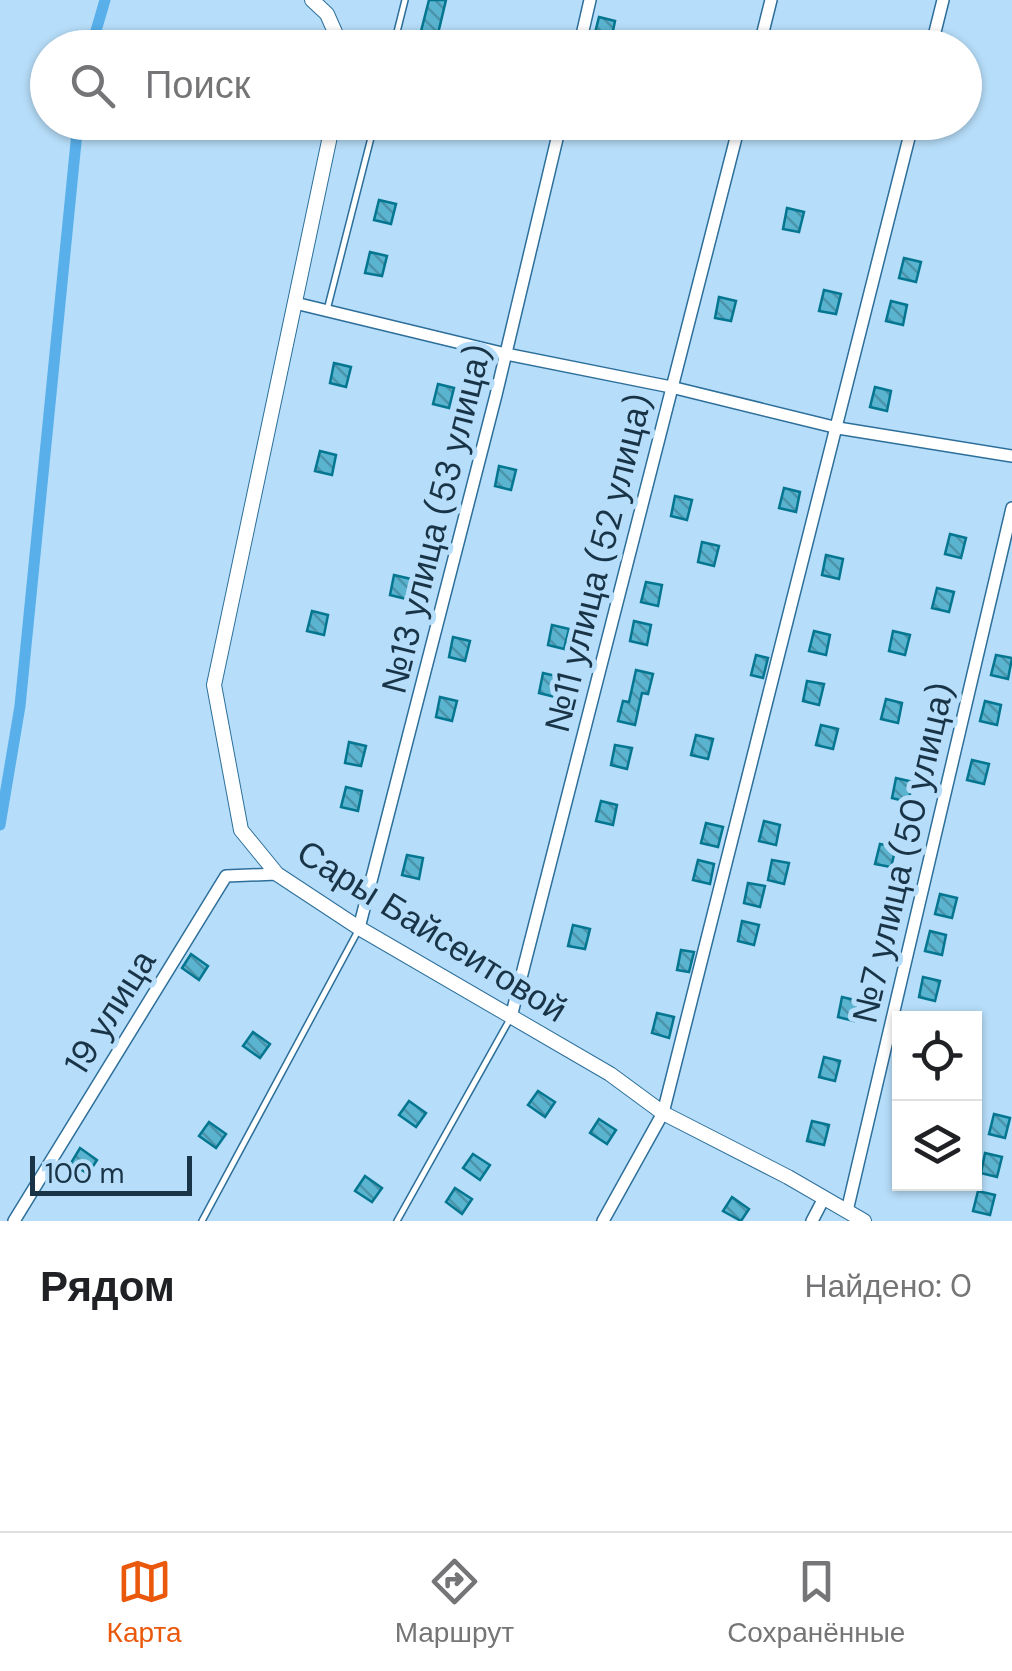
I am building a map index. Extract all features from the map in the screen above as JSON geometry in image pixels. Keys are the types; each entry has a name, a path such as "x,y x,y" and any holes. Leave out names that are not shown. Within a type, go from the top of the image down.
{"street":[{"path":"312,0 327,14 334,30"},
{"path":"583,30 590,0"},
{"path":"764,30 771,0"},
{"path":"936,30 943,0"},
{"name":"Сары Байсеитовой","path":"329,140 214,685 241,830 277,874 359,928 610,1074 662,1113 864,1221"},
{"name":"№13 улица (53 улица)","path":"359,928 557,140"},
{"name":"№11 улица (52 улица)","path":"511,1017 735,140"},
{"path":"603,1221 662,1113 909,140"},
{"path":"295,303 838,428 1012,456"},
{"name":"№7 улица (50 улица)","path":"848,1211 1012,508"},
{"name":"19 улица","path":"14,1221 226,876 277,874"},
{"path":"812,1221 824,1198"}],"lane":[{"path":"398,30 405,0"},
{"path":"328,310 370,140"},
{"path":"202,1221 359,928"},
{"path":"397,1221 511,1017"}],"building":[{"path":"429,0 446,0 439,30 421,30"},
{"path":"599,17 615,21 613,30 596,30"},
{"path":"379,200 396,204 391,224 374,220"},
{"path":"787,208 804,212 799,232 783,229"},
{"path":"370,252 387,256 382,276 365,273"},
{"path":"904,258 921,262 916,282 899,278"},
{"path":"824,290 841,294 836,314 819,311"},
{"path":"719,297 736,301 731,321 715,318"},
{"path":"891,301 907,305 903,325 886,321"},
{"path":"334,363 351,367 346,387 330,383"},
{"path":"438,384 454,388 449,408 433,404"},
{"path":"875,387 891,391 887,411 870,407"},
{"path":"320,451 336,455 332,475 315,471"},
{"path":"499,466 516,470 511,490 495,486"},
{"path":"784,488 800,492 796,512 779,508"},
{"path":"675,496 692,500 687,520 671,516"},
{"path":"950,534 966,538 961,558 945,554"},
{"path":"702,542 719,546 714,566 698,562"},
{"path":"826,555 843,559 839,579 822,575"},
{"path":"394,575 411,579 406,599 390,595"},
{"path":"646,582 662,585 658,606 641,602"},
{"path":"937,588 954,592 949,612 932,608"},
{"path":"312,611 328,615 324,635 307,631"},
{"path":"634,621 651,625 647,645 630,641"},
{"path":"552,625 569,629 564,649 548,645"},
{"path":"814,631 830,635 826,655 809,651"},
{"path":"893,631 910,635 905,655 889,651"},
{"path":"453,637 470,641 465,661 449,657"},
{"path":"756,655 768,658 763,678 751,675"},
{"path":"996,655 1012,658 1008,679 991,675"},
{"path":"636,670 653,674 648,694 642,693 635,725 618,721 623,701 629,702"},
{"path":"543,673 560,677 555,697 539,693"},
{"path":"807,681 824,684 819,705 803,701"},
{"path":"440,697 457,701 452,721 436,717"},
{"path":"886,699 902,703 898,723 881,719"},
{"path":"985,701 1001,705 997,725 980,721"},
{"path":"821,725 838,729 833,749 816,745"},
{"path":"696,735 713,739 708,759 691,755"},
{"path":"349,742 366,746 361,766 345,763"},
{"path":"615,745 632,748 627,769 611,765"},
{"path":"972,760 989,764 984,784 967,780"},
{"path":"896,778 913,782 908,802 892,798"},
{"path":"346,787 362,791 358,811 341,807"},
{"path":"601,801 617,805 613,825 596,821"},
{"path":"764,821 780,825 776,845 759,841"},
{"path":"706,823 723,827 718,847 701,843"},
{"path":"880,844 896,847 891,867 875,864"},
{"path":"407,855 423,858 419,879 402,875"},
{"path":"698,860 714,864 710,884 693,880"},
{"path":"772,860 789,863 784,884 768,880"},
{"path":"748,883 765,886 760,907 744,903"},
{"path":"940,894 957,898 952,918 935,914"},
{"path":"742,921 759,925 754,945 738,941"},
{"path":"573,925 590,929 585,949 568,946"},
{"path":"930,931 946,935 942,955 925,951"},
{"path":"681,950 694,952 689,972 677,970"},
{"path":"191,954 208,966 199,980 182,968"},
{"path":"923,977 940,981 935,1001 919,997"},
{"path":"842,997 859,1001 854,1021 838,1017"},
{"path":"657,1013 674,1017 669,1038 652,1033"},
{"path":"253,1032 270,1044 260,1058 243,1046"},
{"path":"824,1057 840,1061 835,1081 819,1077"},
{"path":"538,1091 555,1102 545,1117 528,1105"},
{"path":"409,1101 426,1113 416,1127 399,1115"},
{"path":"994,1114 1010,1118 1005,1138 989,1134"},
{"path":"599,1119 616,1130 607,1144 590,1133"},
{"path":"812,1121 829,1125 824,1145 807,1141"},
{"path":"209,1122 226,1134 216,1148 199,1136"},
{"path":"80,1148 97,1160 88,1174 71,1163"},
{"path":"985,1153 1002,1157 997,1177 982,1173"},
{"path":"473,1154 490,1165 480,1180 463,1168"},
{"path":"365,1176 382,1188 372,1202 355,1191"},
{"path":"455,1188 472,1199 462,1214 446,1202"},
{"path":"978,1191 995,1195 990,1215 973,1211"},
{"path":"732,1197 749,1209 741,1221 723,1211"}],"waterway":[{"path":"96,30 105,0"},
{"path":"0,825 20,706 76,140"}]}
